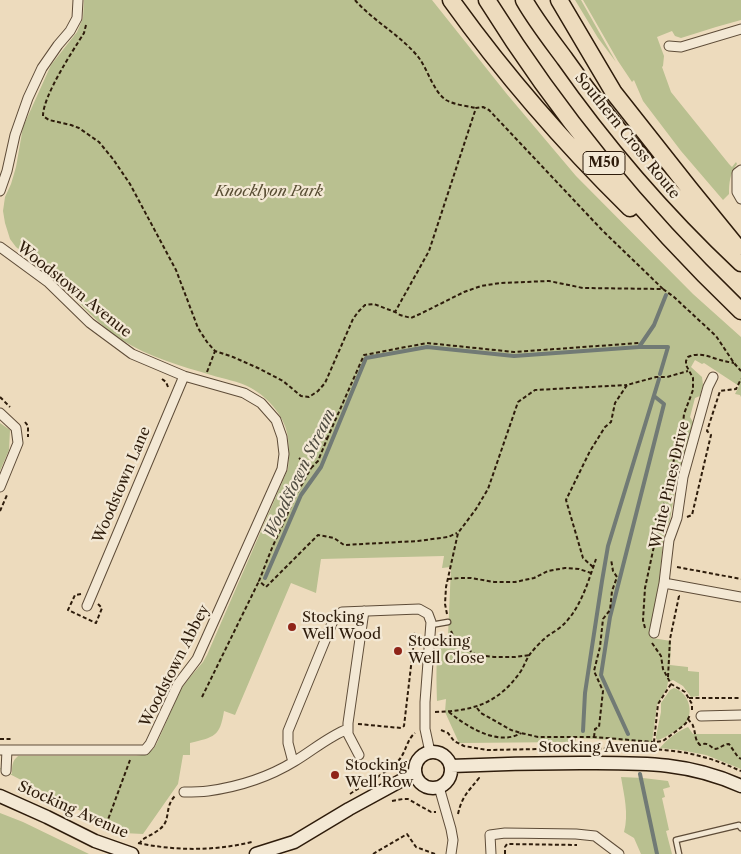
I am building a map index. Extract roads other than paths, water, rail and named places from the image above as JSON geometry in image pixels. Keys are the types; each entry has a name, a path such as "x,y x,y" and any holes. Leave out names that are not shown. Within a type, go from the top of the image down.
{"highway":[{"name":"M50","path":"451,0 506,72 593,172 741,311"},
{"name":"M50","path":"487,0 547,91 612,173 706,277"},
{"name":"Southern Cross Route","path":"524,0 590,95 642,160 710,233 741,262"},
{"path":"559,0 614,93 741,252"}],"street":[{"path":"0,191 7,171 15,135 28,98 42,68 58,44 70,31 77,18 78,0"},
{"path":"668,46 681,47 741,29"},
{"path":"741,170 737,173 737,192 741,199"},
{"name":"Woodstown Avenue","path":"0,247 48,282 90,323 132,354 184,376 244,393 261,403 276,420 282,437"},
{"name":"Woodstown Lane","path":"87,606 184,376"},
{"name":"White Pines Drive","path":"654,633 664,583 669,540 676,518 683,477 712,377"},
{"path":"0,413 16,428 18,443 0,487"},
{"name":"Woodstown Abbey","path":"6,770 3,750 145,750 150,744 178,684 197,659 282,470 284,454 282,437"},
{"path":"664,583 741,597"},
{"path":"293,762 288,742 288,731 333,621 342,612 419,609 428,614 431,623 425,729 430,752"},
{"path":"360,755 348,734 348,726 364,611"},
{"path":"701,716 741,715"},
{"path":"184,792 206,791 236,786 267,775 293,762 348,726"},
{"path":"430,752 436,752 446,757 451,766 450,777 447,781 434,788 419,782 415,773 417,761 430,752"},
{"name":"Stocking Avenue","path":"451,766 555,763 656,764 698,771 741,786"},
{"path":"255,848 294,842 349,808 415,773"},
{"path":"439,787 453,840 451,854"},
{"name":"Stocking Avenue","path":"0,796 95,841 136,847"},
{"path":"491,854 490,835 505,834 576,834 594,836 619,854"}],"lane":[{"path":"431,623 448,622"},
{"path":"679,854 676,840 739,825 741,828"}],"waterway":[{"name":"Woodstown Stream","path":"265,578 301,495 321,467 366,358 427,347 514,356 639,347 654,325 666,295"},
{"name":"Woodstown Stream","path":"639,347 668,347 660,374"},
{"path":"583,731 585,693 608,546 659,379"},
{"path":"628,734 601,675 610,617 664,404 654,396"},
{"path":"640,774 657,854"}],"place":[{"name":"Stocking Well Wood","path":"292,627"},
{"name":"Stocking Well Close","path":"398,651"},
{"name":"Stocking Well Row","path":"335,775"}],"park label":[{"name":"Knocklyon Park","path":"269,192"}]}
